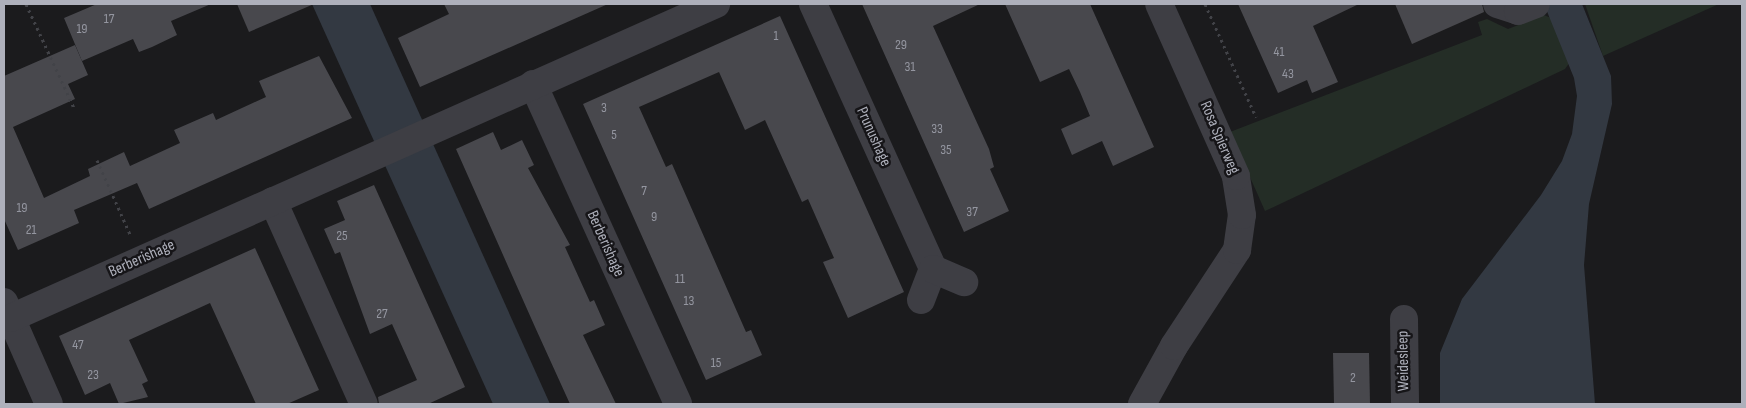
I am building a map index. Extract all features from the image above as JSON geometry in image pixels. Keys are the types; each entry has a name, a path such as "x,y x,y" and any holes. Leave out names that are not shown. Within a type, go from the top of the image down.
{"street":[{"name":"Berberishage","path":"7,310 141,260 716,4"},
{"name":"Prunushage","path":"813,4 933,270"},
{"name":"Rosa Spierweg","path":"1142,404 1174,346 1237,250 1242,215 1236,176 1159,4"},
{"path":"1502,7 1536,4"},
{"name":"Berberishage","path":"533,84 678,404"},
{"path":"273,200 364,404"},
{"path":"920,300 933,270 964,282"},
{"path":"7,310 49,404"},
{"name":"Weidesleep","path":"1404,319 1405,404"}],"path":[{"path":"26,4 74,108"},
{"path":"1205,4 1256,117"},
{"path":"97,160 141,260"}],"shaded area":[{"path":"312,4 370,4 550,404 493,404"},
{"path":"1544,4 1582,4 1611,76 1612,104 1589,204 1584,265 1595,404 1440,404 1440,353 1462,299 1541,195 1562,161 1572,134 1577,96 1574,78"},
{"path":"1585,4 1719,4 1603,56"},
{"path":"1544,15 1551,18 1570,62 1565,69 1265,211 1230,132 1482,35 1478,22 1487,19 1508,29"}],"building":[{"path":"97,4 211,4 171,21 177,35 152,47 139,52 133,39 82,61 64,18"},
{"path":"237,4 314,4 249,32"},
{"path":"444,4 608,4 420,87 398,38 449,14"},
{"path":"862,4 980,4 933,26 989,149 994,167 990,169 1009,211 964,232"},
{"path":"1005,4 1090,4 1154,147 1113,166 1102,141 1072,155 1061,129 1090,116 1080,92 1069,69 1040,82"},
{"path":"1238,4 1359,4 1313,26 1338,82 1312,93 1307,80 1278,93"},
{"path":"1395,4 1482,4 1484,12 1412,44"},
{"path":"780,16 904,292 848,318 823,262 834,258 808,199 802,202 765,120 745,130 719,72 639,107 666,167 672,164 746,332 751,330 762,355 706,380 583,104"},
{"path":"75,45 88,75 68,84 75,99 13,127 44,198 90,176 88,169 124,152 130,166 180,143 174,130 213,113 216,120 266,97 259,81 319,56 352,118 149,209 137,183 74,210 79,223 18,250 4,219 4,76"},
{"path":"493,132 501,150 522,140 534,165 528,168 570,245 565,247 590,302 594,300 605,325 583,335 616,404 570,404 535,327 456,149"},
{"path":"374,185 465,387 428,404 379,404 378,397 417,380 392,324 370,334 340,252 335,254 324,229 345,220 337,201"},
{"path":"255,248 319,390 287,404 256,404 210,303 129,340 148,381 142,384 148,397 119,404 110,383 85,395 59,336"},
{"path":"1333,353 1369,353 1370,404 1334,404"}]}
